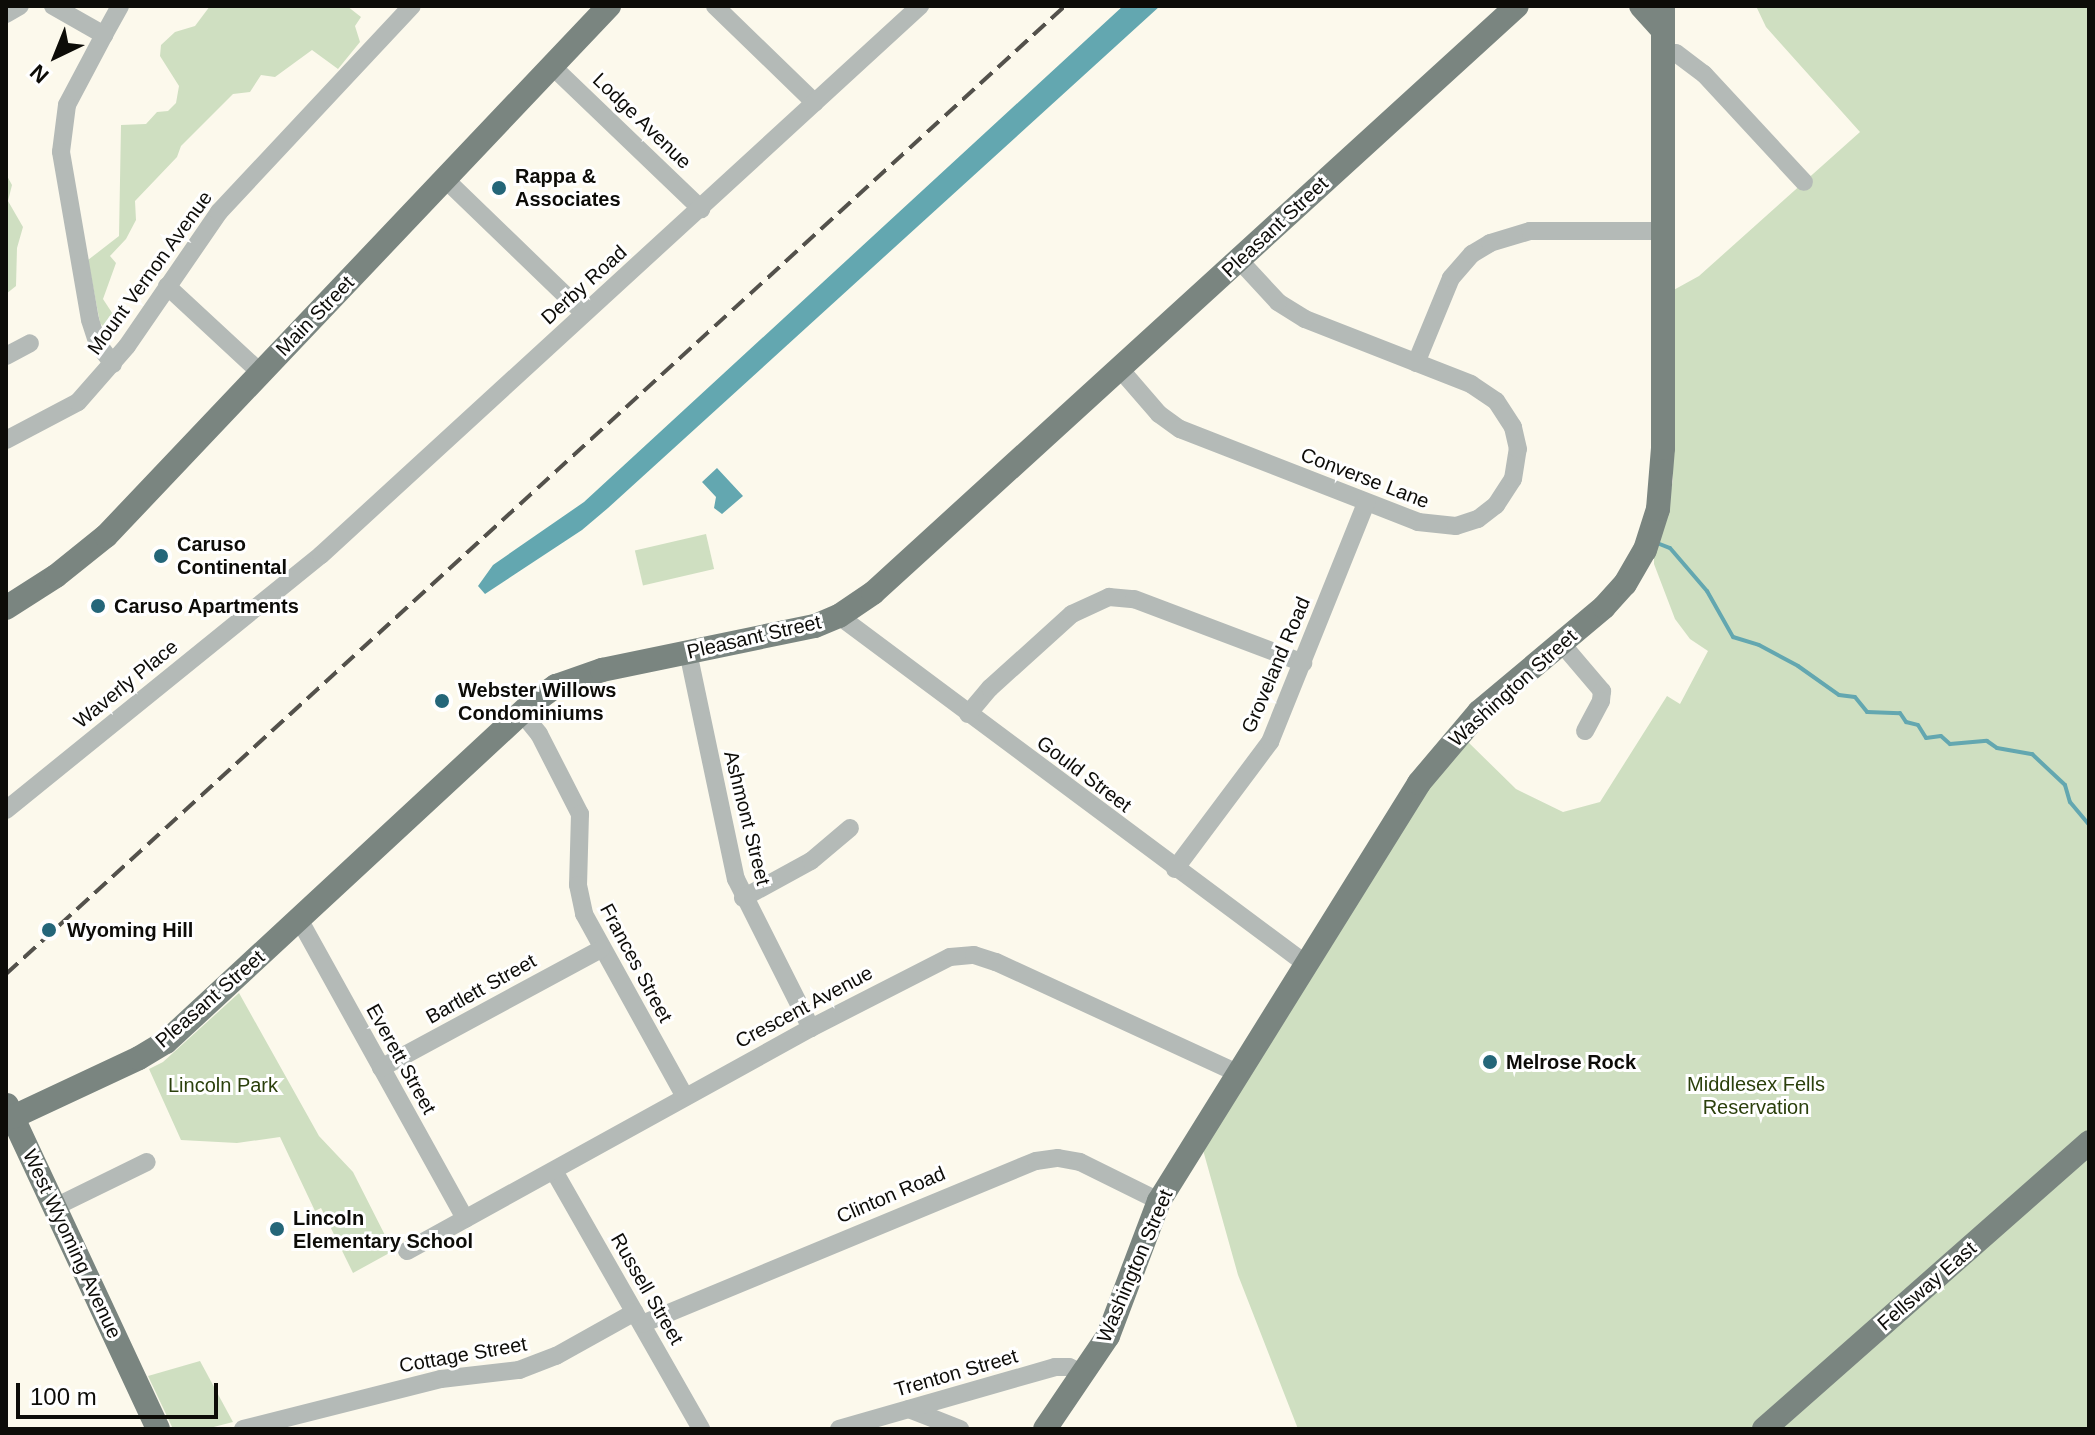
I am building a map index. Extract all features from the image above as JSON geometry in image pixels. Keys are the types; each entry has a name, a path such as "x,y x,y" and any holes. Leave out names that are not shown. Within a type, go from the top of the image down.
{"main road":[{"name":"Main Street","path":"8,601 97,545 609,6"},
{"name":"Pleasant Street","path":"9,1110 155,1049 546,692 575,677 792,632 839,616 886,582 1517,6"},
{"path":"1641,6 1661,28"},
{"name":"Washington Street","path":"1045,1429 1112,1328 1159,1201 1439,756 1479,712 1562,644 1625,584 1645,550 1656,520 1663,448 1661,28"},
{"name":"West Wyoming Avenue","path":"9,1110 158,1429"},
{"name":"Fellsway East","path":"1764,1429 2089,1142"}],"street":[{"path":"53,6 104,35"},
{"path":"113,364 98,344 90,320 61,152 67,105 120,6"},
{"name":"Mount Vernon Avenue","path":"6,440 75,404 113,364 219,212 412,6"},
{"path":"715,6 815,103"},
{"name":"Derby Road","path":"274,593 321,555 920,6"},
{"path":"1661,28 1676,53 1704,74 1804,182"},
{"name":"Lodge Avenue","path":"552,66 701,209"},
{"path":"445,179 584,313"},
{"path":"1416,363 1451,278 1472,254 1490,243 1530,231 1662,231"},
{"name":"Converse Lane","path":"1120,369 1159,414 1180,429 1366,503 1425,524 1456,526 1491,510 1513,479 1517,442 1502,407 1478,387 1298,315 1272,296 1239,260"},
{"path":"167,286 260,372"},
{"path":"6,356 30,343"},
{"name":"Groveland Road","path":"1175,869 1270,742 1366,503"},
{"name":"Waverly Place","path":"6,810 274,593"},
{"path":"968,714 990,688 1072,614 1089,603 1109,597 1134,599 1303,663"},
{"name":"Gould Street","path":"839,616 1306,964"},
{"path":"1562,644 1602,691 1601,701 1585,731"},
{"name":"Ashmont Street","path":"688,652 727,848 743,898 811,1028"},
{"name":"Frances Street","path":"522,713 539,734 579,810 582,831 579,899 601,949 685,1097"},
{"path":"743,898 811,861 850,828"},
{"name":"Everett Street","path":"299,919 465,1219"},
{"name":"Bartlett Street","path":"381,1068 601,949"},
{"name":"Crescent Avenue","path":"407,1251 935,962 974,955 996,962 1237,1073"},
{"name":"Clinton Road","path":"638,1318 1036,1161 1058,1158 1080,1162 1159,1201"},
{"path":"55,1207 147,1162"},
{"name":"Russell Street","path":"554,1171 701,1429"},
{"name":"Cottage Street","path":"243,1429 452,1377 519,1370 638,1318"},
{"name":"Trenton Street","path":"839,1429 1055,1367 1069,1367 1084,1374"},
{"path":"909,1409 960,1429"},
{"path":"316,1410 321,1429"}],"green space":[{"path":"210,6 347,6 361,17 355,26 360,42 338,69 312,50 275,77 261,75 250,92 233,94 181,146 177,157 135,201 136,220 126,239 110,256 116,263 103,299 118,322 112,335 100,323 88,260 119,236 121,125 146,124 157,112 168,111 176,103 179,86 160,56 161,45 175,32 195,26"},
{"name":"Middlesex Fells Reservation","path":"1756,6 2089,6 2089,1429 1298,1429 1238,1275 1203,1150 1434,778 1466,740 1516,789 1563,812 1600,802 1667,696 1680,704 1708,651 1690,639 1675,619 1654,564 1654,552 1673,481 1670,292 1699,276 1860,132 1766,27"},
{"path":"6,174 12,185 8,201 23,227 17,248 16,286 6,294"},
{"path":"706,534 714,569 643,585 635,550"},
{"name":"Lincoln Park","path":"239,993 319,1136 353,1172 393,1251 353,1273 321,1208 315,1211 280,1137 237,1143 181,1140 149,1069 163,1062"},
{"path":"200,1361 233,1422 206,1429 173,1429 148,1376"}],"water":[{"path":"1123,6 1160,6 608,508 582,530 485,594 478,586 493,565 584,502"},
{"path":"717,468 743,496 722,514 714,508 716,497 702,482"}],"waterway":[{"path":"1657,543 1670,548 1707,591 1733,637 1759,645 1798,666 1839,695 1855,697 1867,712 1900,713 1906,722 1918,725 1926,738 1941,736 1950,744 1987,741 1997,748 2032,754 2065,785 2070,802 2089,825"}],"railway":[{"path":"6,974 1065,6"}],"place":[{"name":"Rappa & Associates","path":"499,188"},
{"name":"Caruso Continental","path":"161,556"},
{"name":"Caruso Apartments","path":"98,606"},
{"name":"Webster Willows Condominiums","path":"442,701"},
{"name":"Wyoming Hill","path":"49,930"},
{"name":"Melrose Rock","path":"1490,1062"},
{"name":"Lincoln Elementary School","path":"277,1229"}]}
